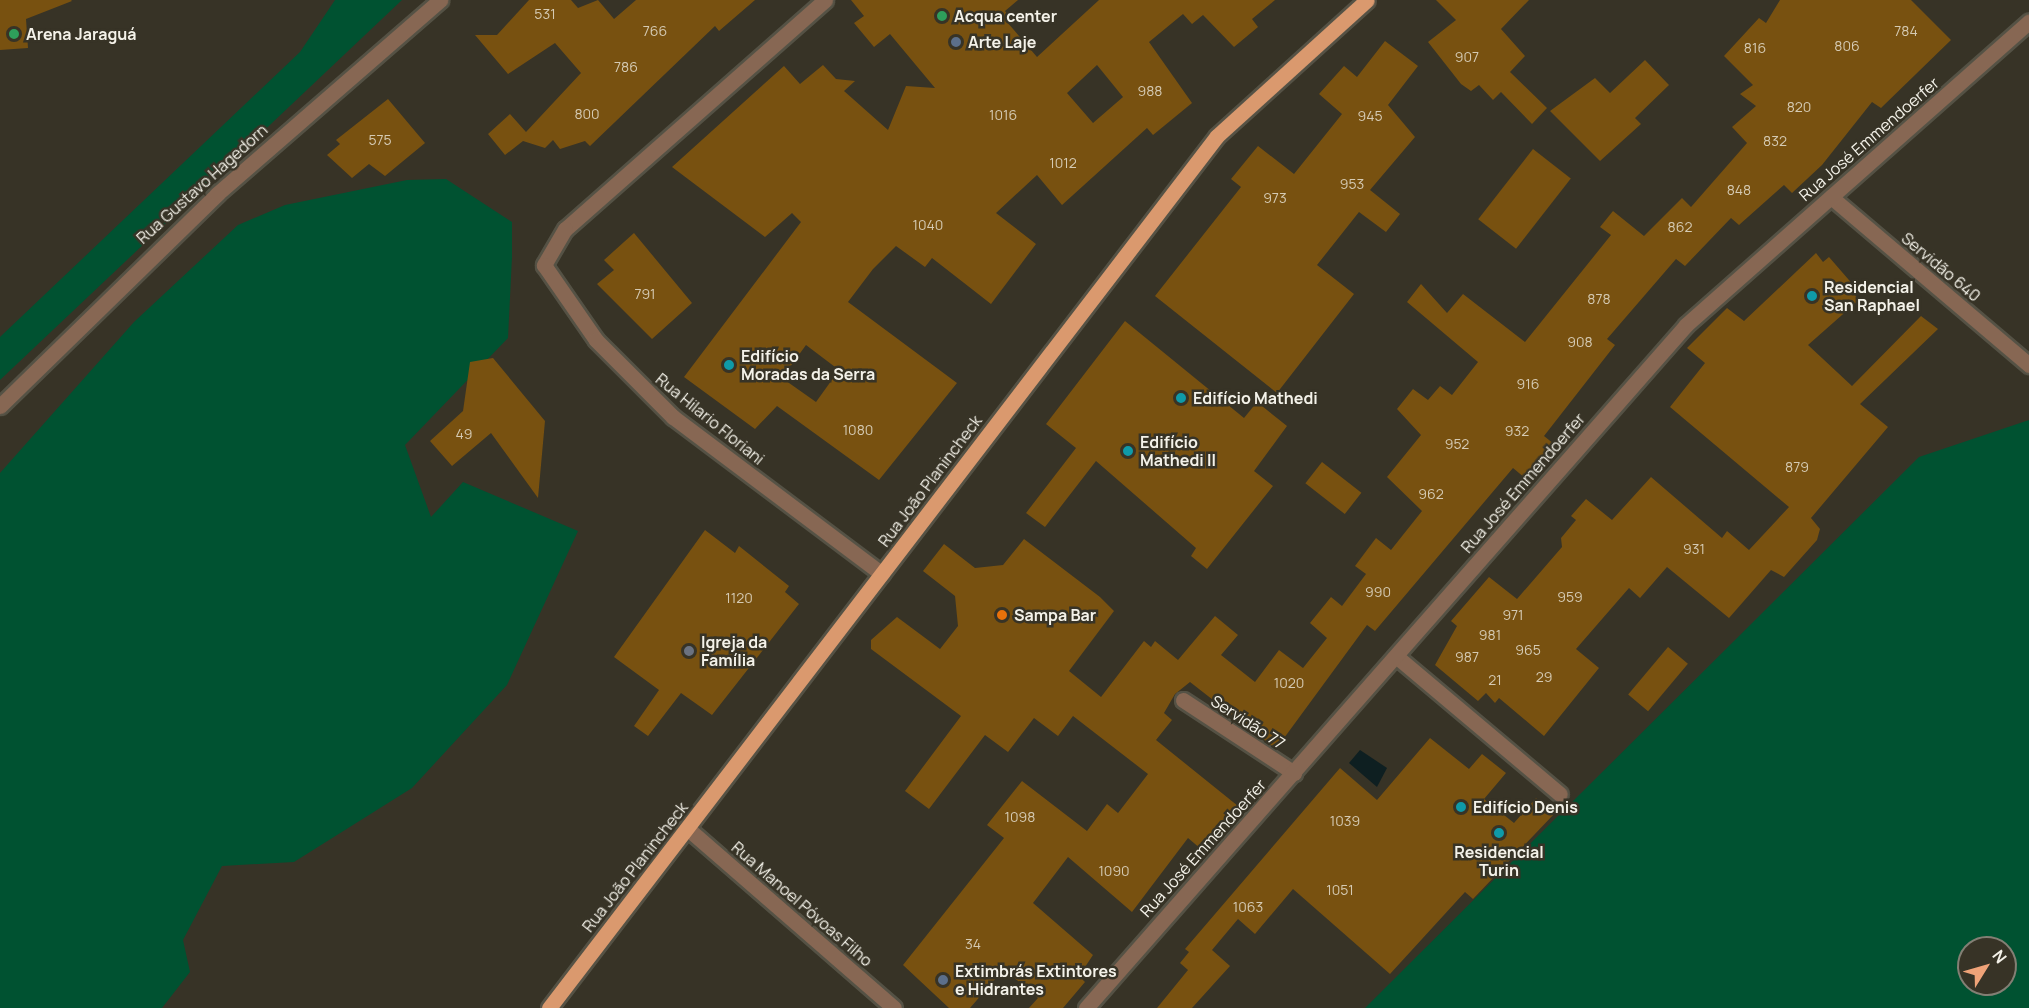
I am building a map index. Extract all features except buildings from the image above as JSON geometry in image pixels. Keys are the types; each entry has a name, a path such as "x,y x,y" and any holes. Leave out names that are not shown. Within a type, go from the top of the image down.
{"main road":[{"name":"Rua João Planincheck","path":"549,1008 1217,136 1367,0"}],"street":[{"name":"Rua Gustavo Hagedorn","path":"0,406 217,194 440,0"},
{"name":"Rua Hilario Floriani","path":"825,0 565,229 544,265 596,340 673,417 882,574"},
{"name":"Rua José Emmendoerfer","path":"1086,1008 1686,325 2029,22"},
{"name":"Servidão 640","path":"1830,198 2029,364"},
{"path":"1396,656 1560,794"},
{"name":"Servidão 77","path":"1183,700 1294,773"},
{"name":"Rua Manoel Póvoas Filho","path":"687,828 894,1008"}],"green space":[{"path":"335,0 402,0 0,380 0,337 300,52"},
{"path":"446,179 512,222 512,257 508,338 405,445 431,517 463,482 578,531 507,685 412,788 294,862 222,866 183,940 190,972 162,1008 0,1008 0,473 134,322 238,225 285,205 407,180"},
{"path":"2029,420 2029,1008 1365,1008 1919,457"}],"shaded area":[{"path":"1360,750 1387,768 1377,787 1349,763"}],"place":[{"name":"Acqua center","path":"942,16"},
{"name":"Arena Jaraguá","path":"14,34"},
{"name":"Arte Laje","path":"956,42"},
{"name":"Residencial San Raphael","path":"1812,296"},
{"name":"Edifício Moradas da Serra","path":"729,365"},
{"name":"Edifício Mathedi","path":"1181,398"},
{"name":"Edifício Mathedi II","path":"1128,451"},
{"name":"Sampa Bar","path":"1002,615"},
{"name":"Igreja da Família","path":"689,651"},
{"name":"Edifício Denis","path":"1461,807"},
{"name":"Residencial Turin","path":"1499,833"},
{"name":"Extimbrás Extintores e Hidrantes","path":"943,980"}]}
